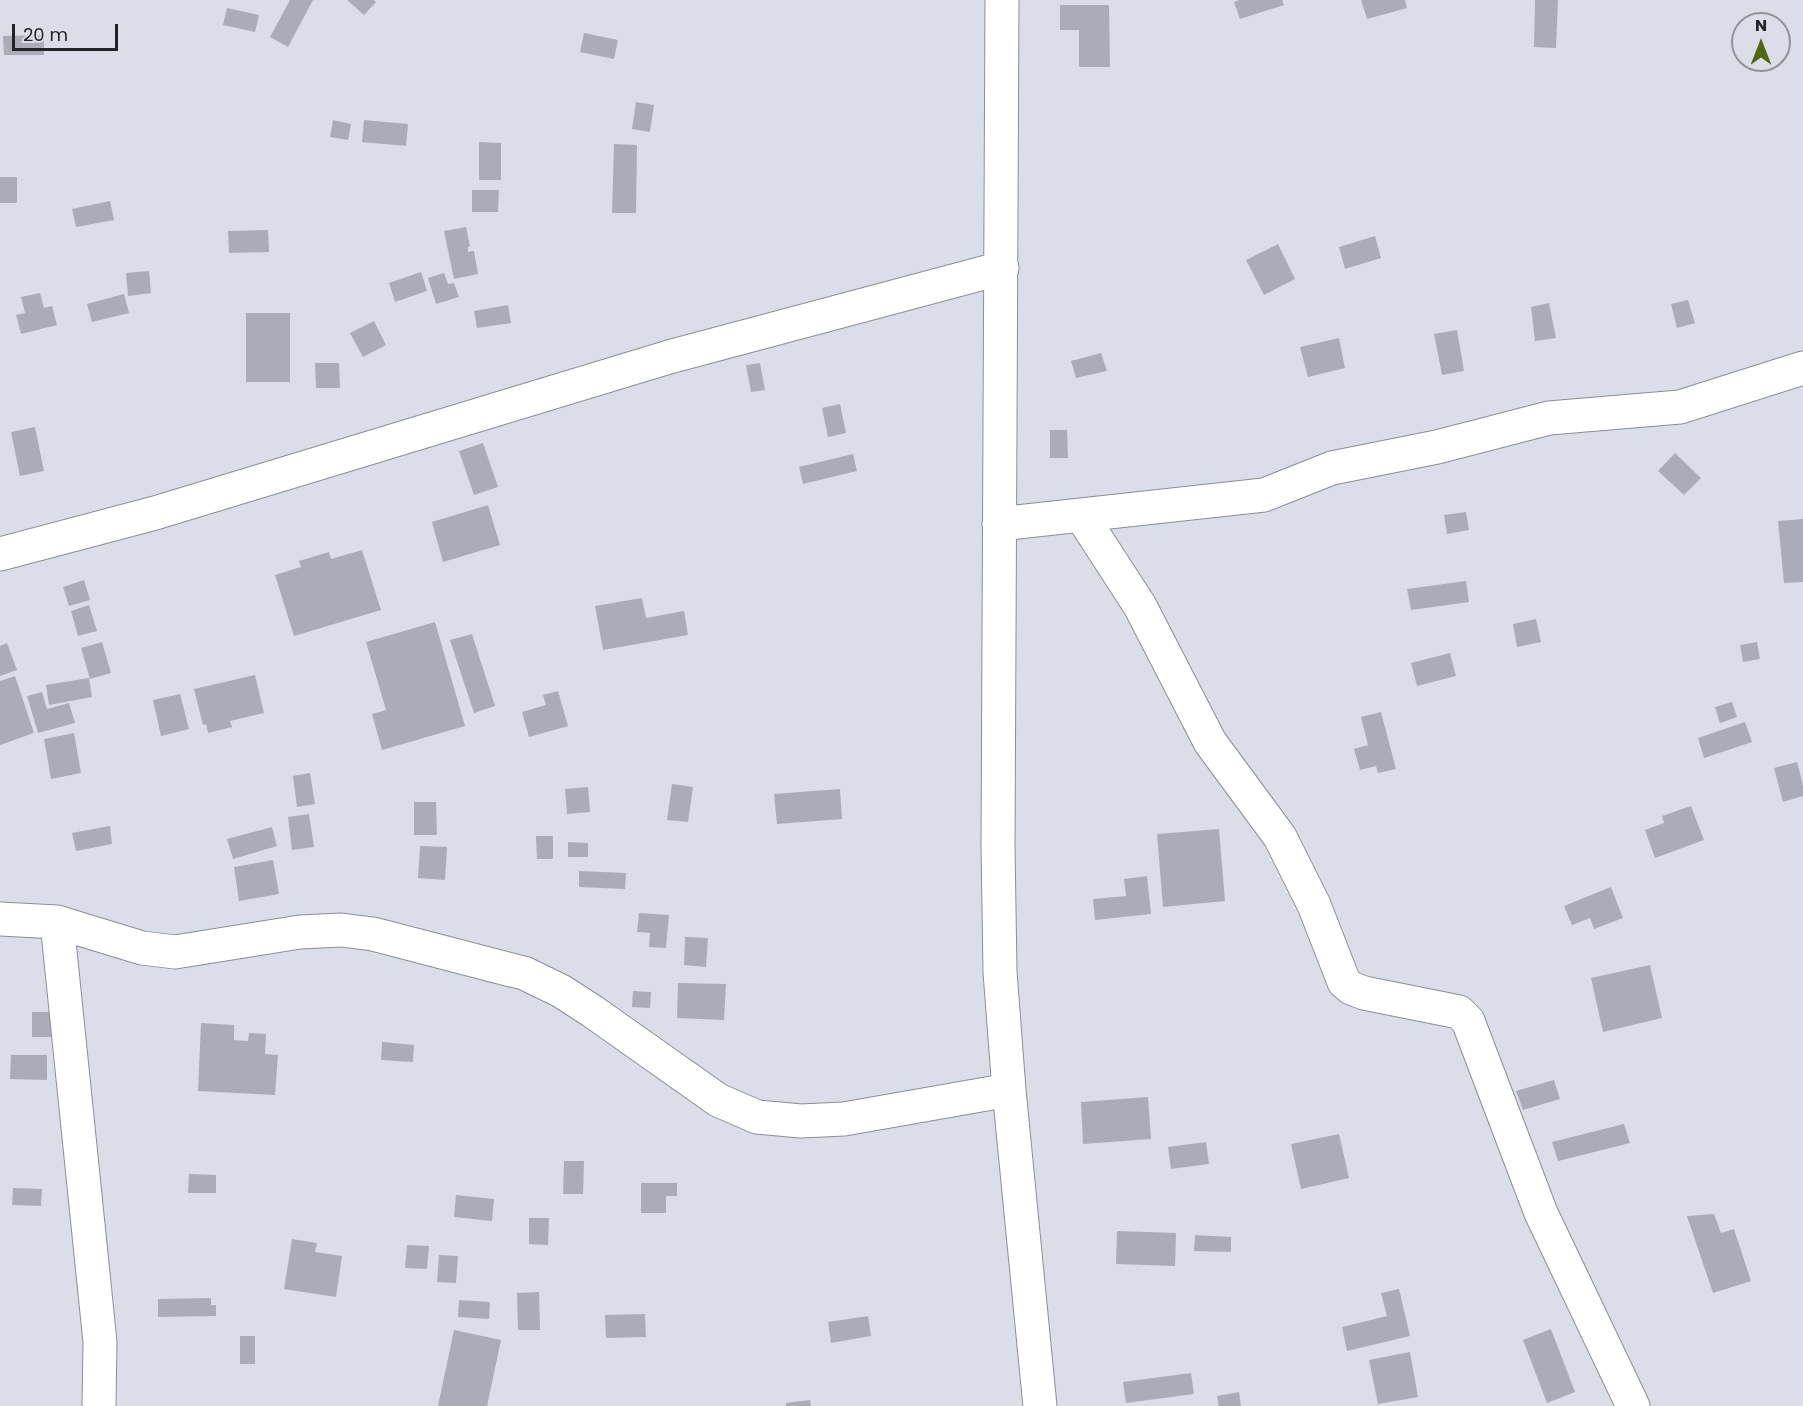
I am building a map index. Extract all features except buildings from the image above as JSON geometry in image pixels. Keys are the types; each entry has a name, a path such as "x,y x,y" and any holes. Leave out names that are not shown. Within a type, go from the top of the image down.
{"street":[{"path":"1002,0 998,857 1000,972 1009,1090 1040,1406"},
{"path":"0,554 155,513 669,357 1002,268"},
{"path":"999,524 1264,495 1332,468 1437,447 1549,418 1680,407 1803,368"},
{"path":"1080,515 1140,606 1210,742 1280,837 1314,905 1344,982 1351,988 1364,993 1459,1012 1468,1021 1541,1214 1633,1406"},
{"path":"0,919 57,922 142,948 175,952 300,932 341,930 373,934 524,973 561,991 592,1011 718,1100 757,1116 801,1121 844,1119 1009,1090"},
{"path":"57,922 100,1342 99,1406"}]}
